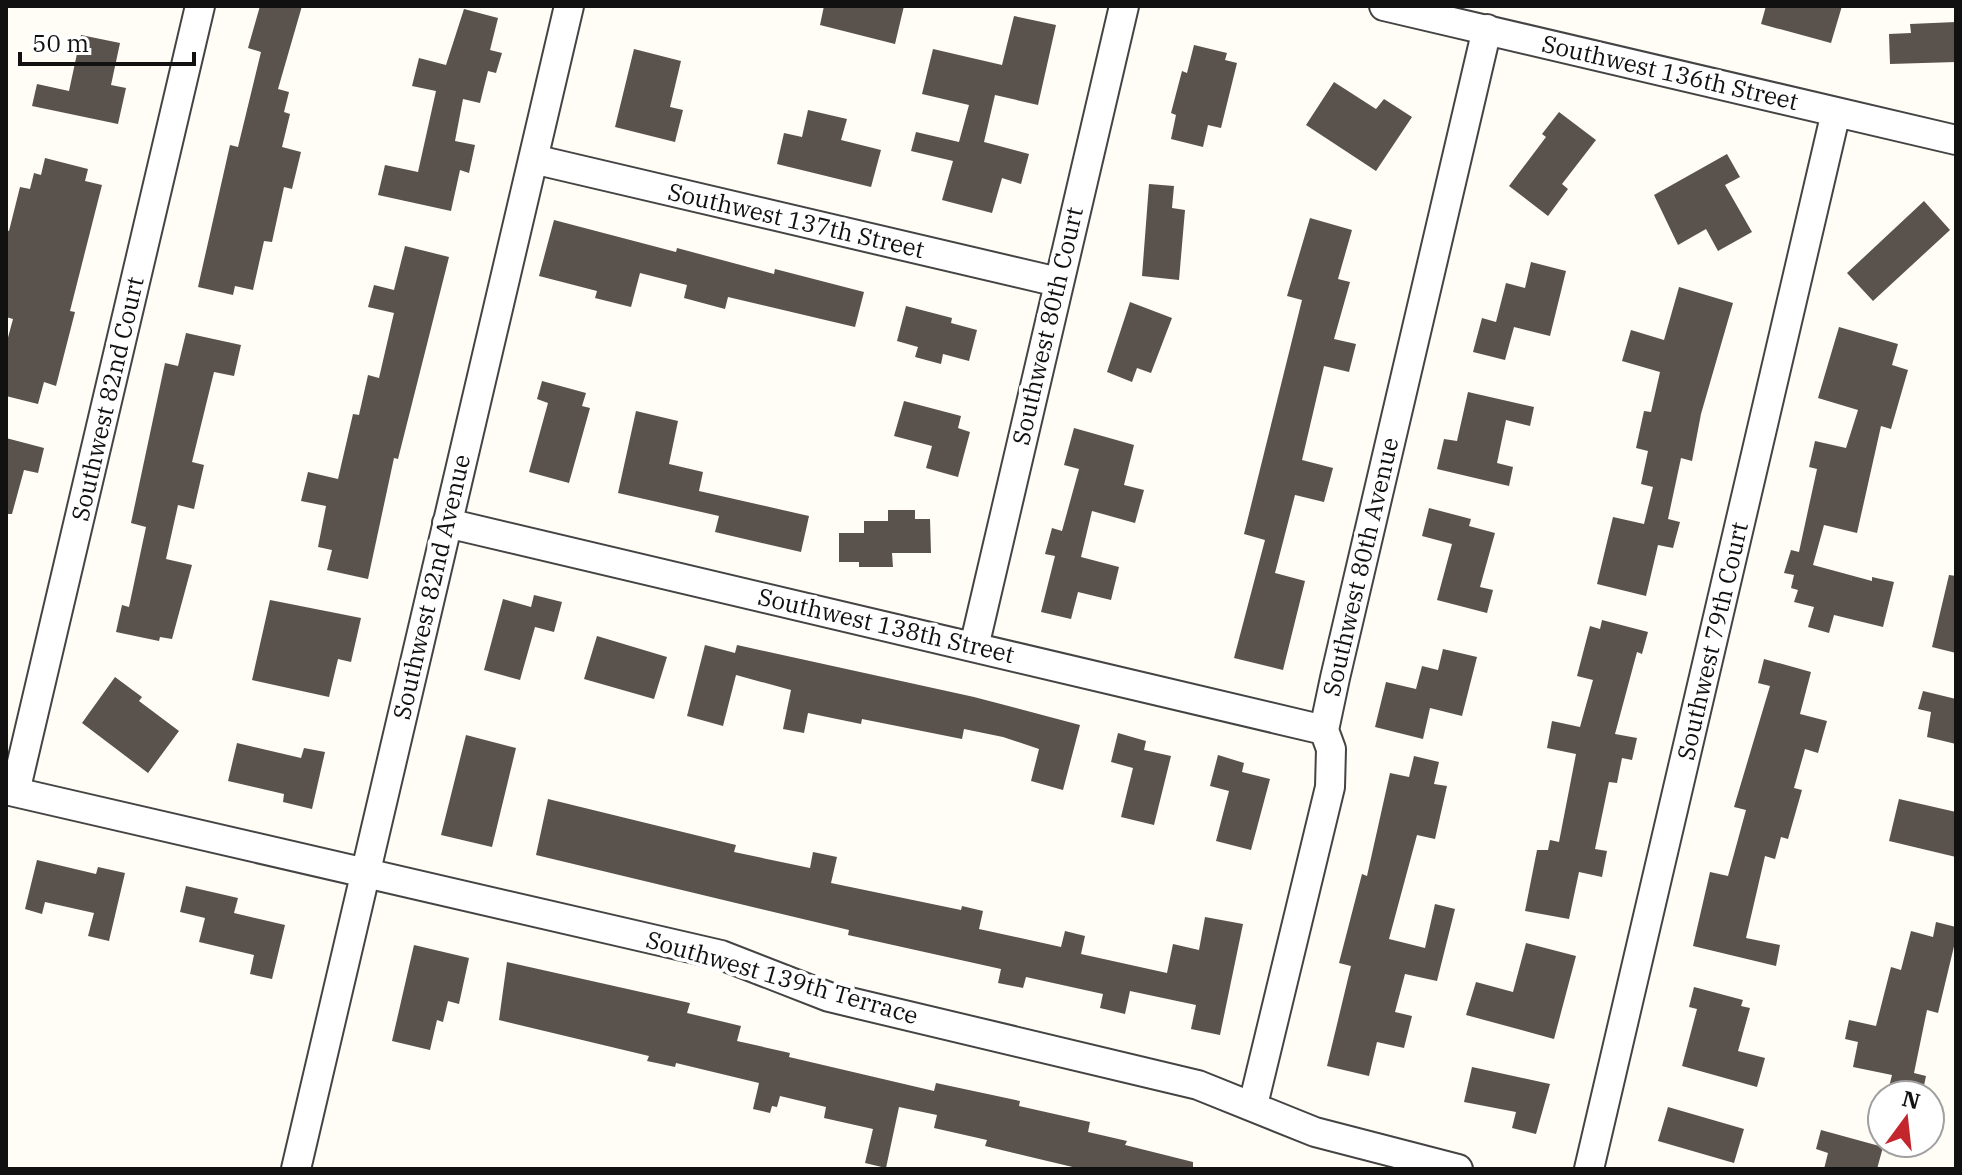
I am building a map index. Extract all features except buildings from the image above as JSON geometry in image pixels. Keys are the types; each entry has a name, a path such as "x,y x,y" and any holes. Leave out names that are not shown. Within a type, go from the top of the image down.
{"street":[{"name":"Southwest 82nd Court","path":"11,791 200,6"},
{"name":"Southwest 82nd Avenue","path":"296,1169 569,6"},
{"name":"Southwest 80th Court","path":"974,647 1124,6"},
{"name":"Southwest 136th Street","path":"1384,6 1956,140"},
{"name":"Southwest 80th Avenue","path":"1253,1105 1330,787 1331,749 1324,730 1487,29"},
{"name":"Southwest 79th Court","path":"1589,1169 1836,112"},
{"name":"Southwest 137th Street","path":"533,159 1058,282"},
{"name":"Southwest 138th Street","path":"447,523 1324,730"},
{"name":"Southwest 139th Terrace","path":"11,791 721,955 829,997 1198,1085 1326,1136 1458,1169"}]}
